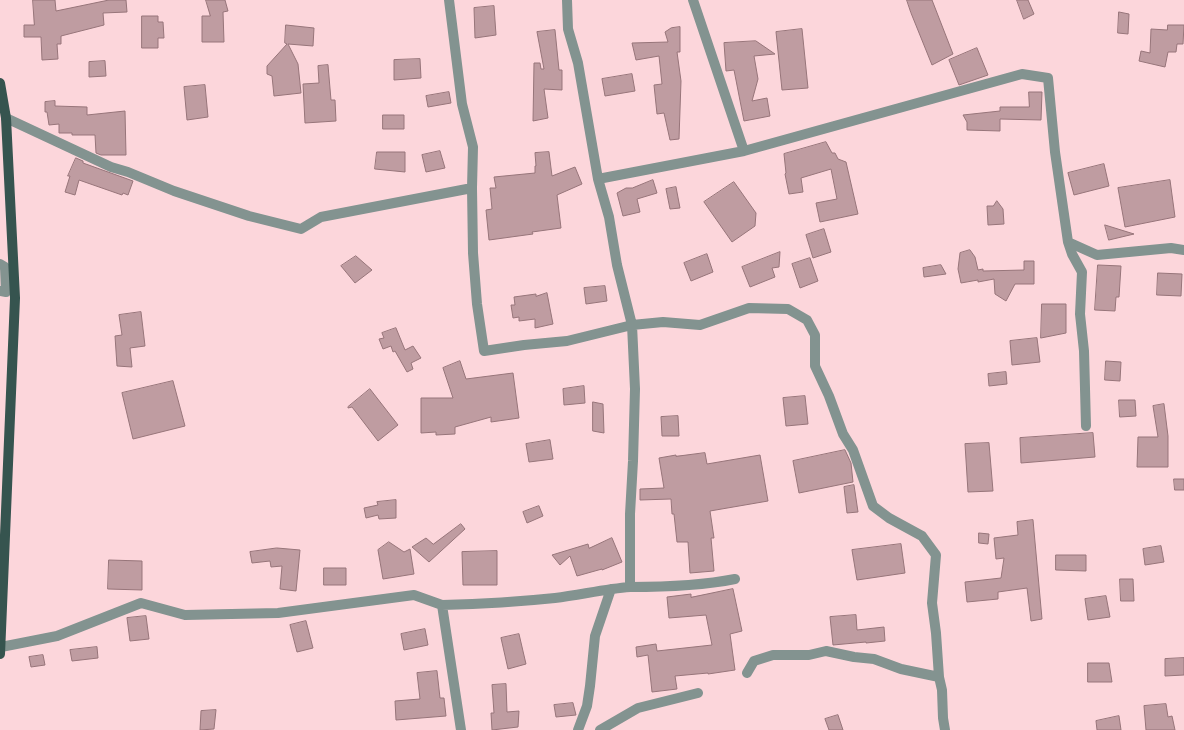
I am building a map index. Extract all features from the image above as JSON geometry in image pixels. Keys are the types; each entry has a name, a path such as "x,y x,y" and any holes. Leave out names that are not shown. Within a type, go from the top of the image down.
{"main road":[{"path":"0,83 6,118 15,298 1,651"}],"street":[{"path":"449,0 462,104 473,147 473,253 477,304 484,350 568,341 632,325 663,322 700,325 748,308 788,309 807,320 815,335 815,366 829,396 843,434 853,450 873,506 889,518 922,536 936,555 932,603 945,730"},
{"path":"567,0 568,30 578,63 598,179 609,217 617,265 632,325 635,389 630,514 630,587"},
{"path":"693,0 744,151"},
{"path":"598,179 744,151 1022,74 1048,78 1055,152 1068,242 1072,254 1082,272 1080,314 1084,350 1086,426"},
{"path":"6,118 111,166 174,191 249,216 301,229 321,217 472,188"},
{"path":"1068,242 1098,255 1171,248 1184,250"},
{"path":"0,264 5,267 6,292 0,292"},
{"path":"1,651 56,636 141,603 185,615 278,613 414,595 442,605 492,604 557,598 611,588 671,588 710,584 735,578"},
{"path":"578,730 587,706 595,636 611,588"},
{"path":"442,605 461,730"},
{"path":"747,673 754,661 773,655 809,655 826,651 854,657 874,659 901,669 939,677"},
{"path":"600,730 638,708 698,694"}],"building":[{"path":"33,0 55,0 56,11 109,0 126,0 127,12 103,13 104,25 61,36 61,44 57,44 58,59 42,60 41,37 24,37 24,25 34,25"},
{"path":"206,0 225,0 228,11 223,12 224,42 202,42 202,16 210,16"},
{"path":"907,0 932,0 953,54 932,65"},
{"path":"1017,0 1028,0 1034,14 1024,19"},
{"path":"494,6 496,35 475,38 474,8"},
{"path":"1119,12 1129,14 1128,34 1118,33"},
{"path":"142,16 158,16 158,22 163,22 164,38 158,38 158,48 142,48"},
{"path":"286,25 314,28 313,46 288,44 298,64 301,93 274,96 272,76 267,74 267,66 287,44 285,43"},
{"path":"1168,25 1184,25 1183,44 1177,44 1176,52 1168,52 1165,67 1139,61 1141,51 1150,53 1151,29 1167,30"},
{"path":"680,27 680,52 677,52 681,81 679,139 670,140 664,113 657,114 654,85 662,84 659,56 636,60 632,43 668,42 665,32 671,28"},
{"path":"802,29 808,88 782,90 776,32"},
{"path":"555,30 559,70 562,70 562,90 544,89 548,118 533,121 534,63 540,63 541,69 544,69 537,32"},
{"path":"756,41 775,54 754,56 758,79 752,101 767,98 770,116 744,121 734,70 726,71 724,43"},
{"path":"977,48 988,75 959,85 949,60"},
{"path":"420,59 421,78 394,80 394,60"},
{"path":"105,61 106,76 89,77 89,62"},
{"path":"328,65 331,100 335,100 336,121 305,123 303,84 319,83 318,66"},
{"path":"632,74 635,91 605,96 602,79"},
{"path":"205,85 208,117 187,120 184,87"},
{"path":"449,92 451,103 428,107 426,96"},
{"path":"1029,92 1042,92 1041,120 1000,119 1000,131 967,130 967,122 963,115 1000,111 1000,107 1029,107"},
{"path":"55,101 55,106 87,107 87,115 125,111 126,155 101,155 96,153 95,135 72,135 72,133 59,133 59,124 49,125 47,112 45,112 45,102"},
{"path":"383,115 404,115 404,129 383,129"},
{"path":"826,142 832,153 835,153 838,159 846,162 858,214 820,222 816,203 837,199 831,169 801,178 803,192 789,194 785,174 784,154"},
{"path":"440,151 445,168 426,172 422,155"},
{"path":"377,152 405,152 405,172 375,169"},
{"path":"549,152 552,176 575,167 582,184 557,195 561,228 532,232 533,234 489,240 486,210 492,209 490,188 496,188 494,177 535,173 535,153"},
{"path":"76,158 83,161 83,163 133,181 128,195 123,193 122,195 79,180 75,195 65,192 70,176 68,176"},
{"path":"1104,164 1109,186 1074,195 1068,173"},
{"path":"653,180 657,193 637,199 640,212 623,216 617,193 626,188 632,188"},
{"path":"1170,180 1175,217 1125,227 1118,188"},
{"path":"734,182 756,213 755,226 732,242 704,202"},
{"path":"676,187 680,208 670,209 666,189"},
{"path":"997,201 1003,209 1004,224 988,225 987,206 993,206"},
{"path":"1105,225 1134,234 1109,240"},
{"path":"824,229 831,252 813,258 806,235"},
{"path":"970,250 975,257 978,270 983,269 983,271 1024,270 1024,261 1034,261 1034,284 1015,284 1006,301 995,294 994,279 961,283 958,269 960,253"},
{"path":"780,252 779,267 772,268 775,277 750,287 742,267"},
{"path":"707,254 713,272 691,281 684,263"},
{"path":"356,256 372,270 355,283 341,266"},
{"path":"810,258 818,281 800,288 792,264"},
{"path":"941,265 946,274 924,277 923,268"},
{"path":"1098,265 1121,266 1119,297 1116,297 1115,311 1095,310"},
{"path":"1158,273 1182,274 1181,296 1157,295"},
{"path":"605,286 607,301 586,304 584,288"},
{"path":"547,293 553,324 535,328 535,319 519,321 519,317 513,318 511,305 515,305 514,297 536,294 536,296"},
{"path":"1042,304 1066,304 1066,333 1041,338"},
{"path":"141,312 145,346 130,348 132,367 117,366 115,336 122,335 119,315"},
{"path":"396,328 405,350 413,346 421,358 411,363 413,369 407,372 395,351 393,352 391,346 383,349 379,339 384,338 382,333"},
{"path":"1037,338 1040,362 1012,365 1010,341"},
{"path":"460,361 466,379 513,373 519,418 491,422 491,417 455,427 455,434 436,435 436,432 421,433 421,398 453,398 443,368"},
{"path":"1106,361 1121,362 1120,381 1105,380"},
{"path":"1006,372 1007,384 989,386 988,374"},
{"path":"173,381 185,426 133,439 122,393"},
{"path":"584,386 585,403 564,405 563,389"},
{"path":"370,389 398,425 378,441 352,407 348,408"},
{"path":"805,396 808,424 786,426 783,398"},
{"path":"1119,400 1135,400 1136,416 1120,417"},
{"path":"593,402 603,404 604,433 593,431"},
{"path":"1164,404 1168,436 1168,467 1137,467 1138,437 1158,437 1153,406"},
{"path":"678,416 679,436 662,436 661,417"},
{"path":"1093,433 1095,457 1021,463 1020,438"},
{"path":"550,440 553,459 529,462 526,444"},
{"path":"989,443 993,491 968,492 965,444"},
{"path":"845,450 851,463 853,482 799,493 793,461"},
{"path":"705,453 707,464 760,455 768,501 710,511 714,538 711,538 714,571 690,573 688,542 677,542 671,499 640,500 640,489 664,488 659,458"},
{"path":"1174,479 1184,479 1184,490 1175,490"},
{"path":"854,485 858,512 847,513 844,487"},
{"path":"396,500 396,518 379,519 378,515 366,518 364,508 378,505 377,502"},
{"path":"539,506 543,516 527,523 523,512"},
{"path":"1033,520 1042,619 1031,621 1027,588 998,592 998,599 967,602 965,582 1001,578 1004,558 996,559 994,538 1018,535 1017,522"},
{"path":"461,524 465,529 429,562 412,547 426,538 433,544"},
{"path":"979,533 989,534 988,544 979,543"},
{"path":"612,538 622,562 602,570 577,576 570,556 560,565 552,555 588,544 589,548"},
{"path":"389,542 404,552 410,549 414,574 383,579 378,550"},
{"path":"901,544 905,573 857,580 852,550"},
{"path":"1161,546 1164,562 1145,565 1143,549"},
{"path":"277,548 300,550 296,591 280,589 282,566 271,567 270,561 252,563 250,552"},
{"path":"497,551 497,585 463,585 462,552"},
{"path":"1056,555 1086,555 1086,571 1056,570"},
{"path":"109,560 142,561 142,590 108,589"},
{"path":"324,568 346,568 346,585 324,585"},
{"path":"1120,579 1133,579 1134,601 1121,601"},
{"path":"733,589 742,631 730,634 735,670 708,674 675,676 677,689 652,692 648,655 637,657 636,647 656,644 657,651 712,645 706,615 669,618 667,597 691,594 691,597"},
{"path":"1106,596 1110,617 1088,620 1085,599"},
{"path":"856,615 857,630 884,627 885,641 833,645 830,617"},
{"path":"146,616 149,639 130,641 127,618"},
{"path":"306,621 313,648 297,652 290,625"},
{"path":"425,629 428,645 404,650 401,634"},
{"path":"519,634 526,664 508,669 501,638"},
{"path":"97,647 98,658 72,661 70,650"},
{"path":"43,655 45,665 31,667 29,657"},
{"path":"1184,658 1184,675 1165,676 1165,659"},
{"path":"1088,663 1109,663 1112,682 1088,682"},
{"path":"437,671 440,698 444,698 446,716 396,720 395,701 420,699 417,673"},
{"path":"506,684 507,712 519,711 518,727 492,730 491,713 494,713 492,685"},
{"path":"573,703 576,715 556,717 554,705"},
{"path":"1166,704 1168,717 1172,716 1175,730 1146,730 1144,706"},
{"path":"216,710 214,729 200,730 201,711"},
{"path":"838,715 843,730 829,730 825,719"},
{"path":"1119,716 1121,730 1097,730 1096,721"}]}
